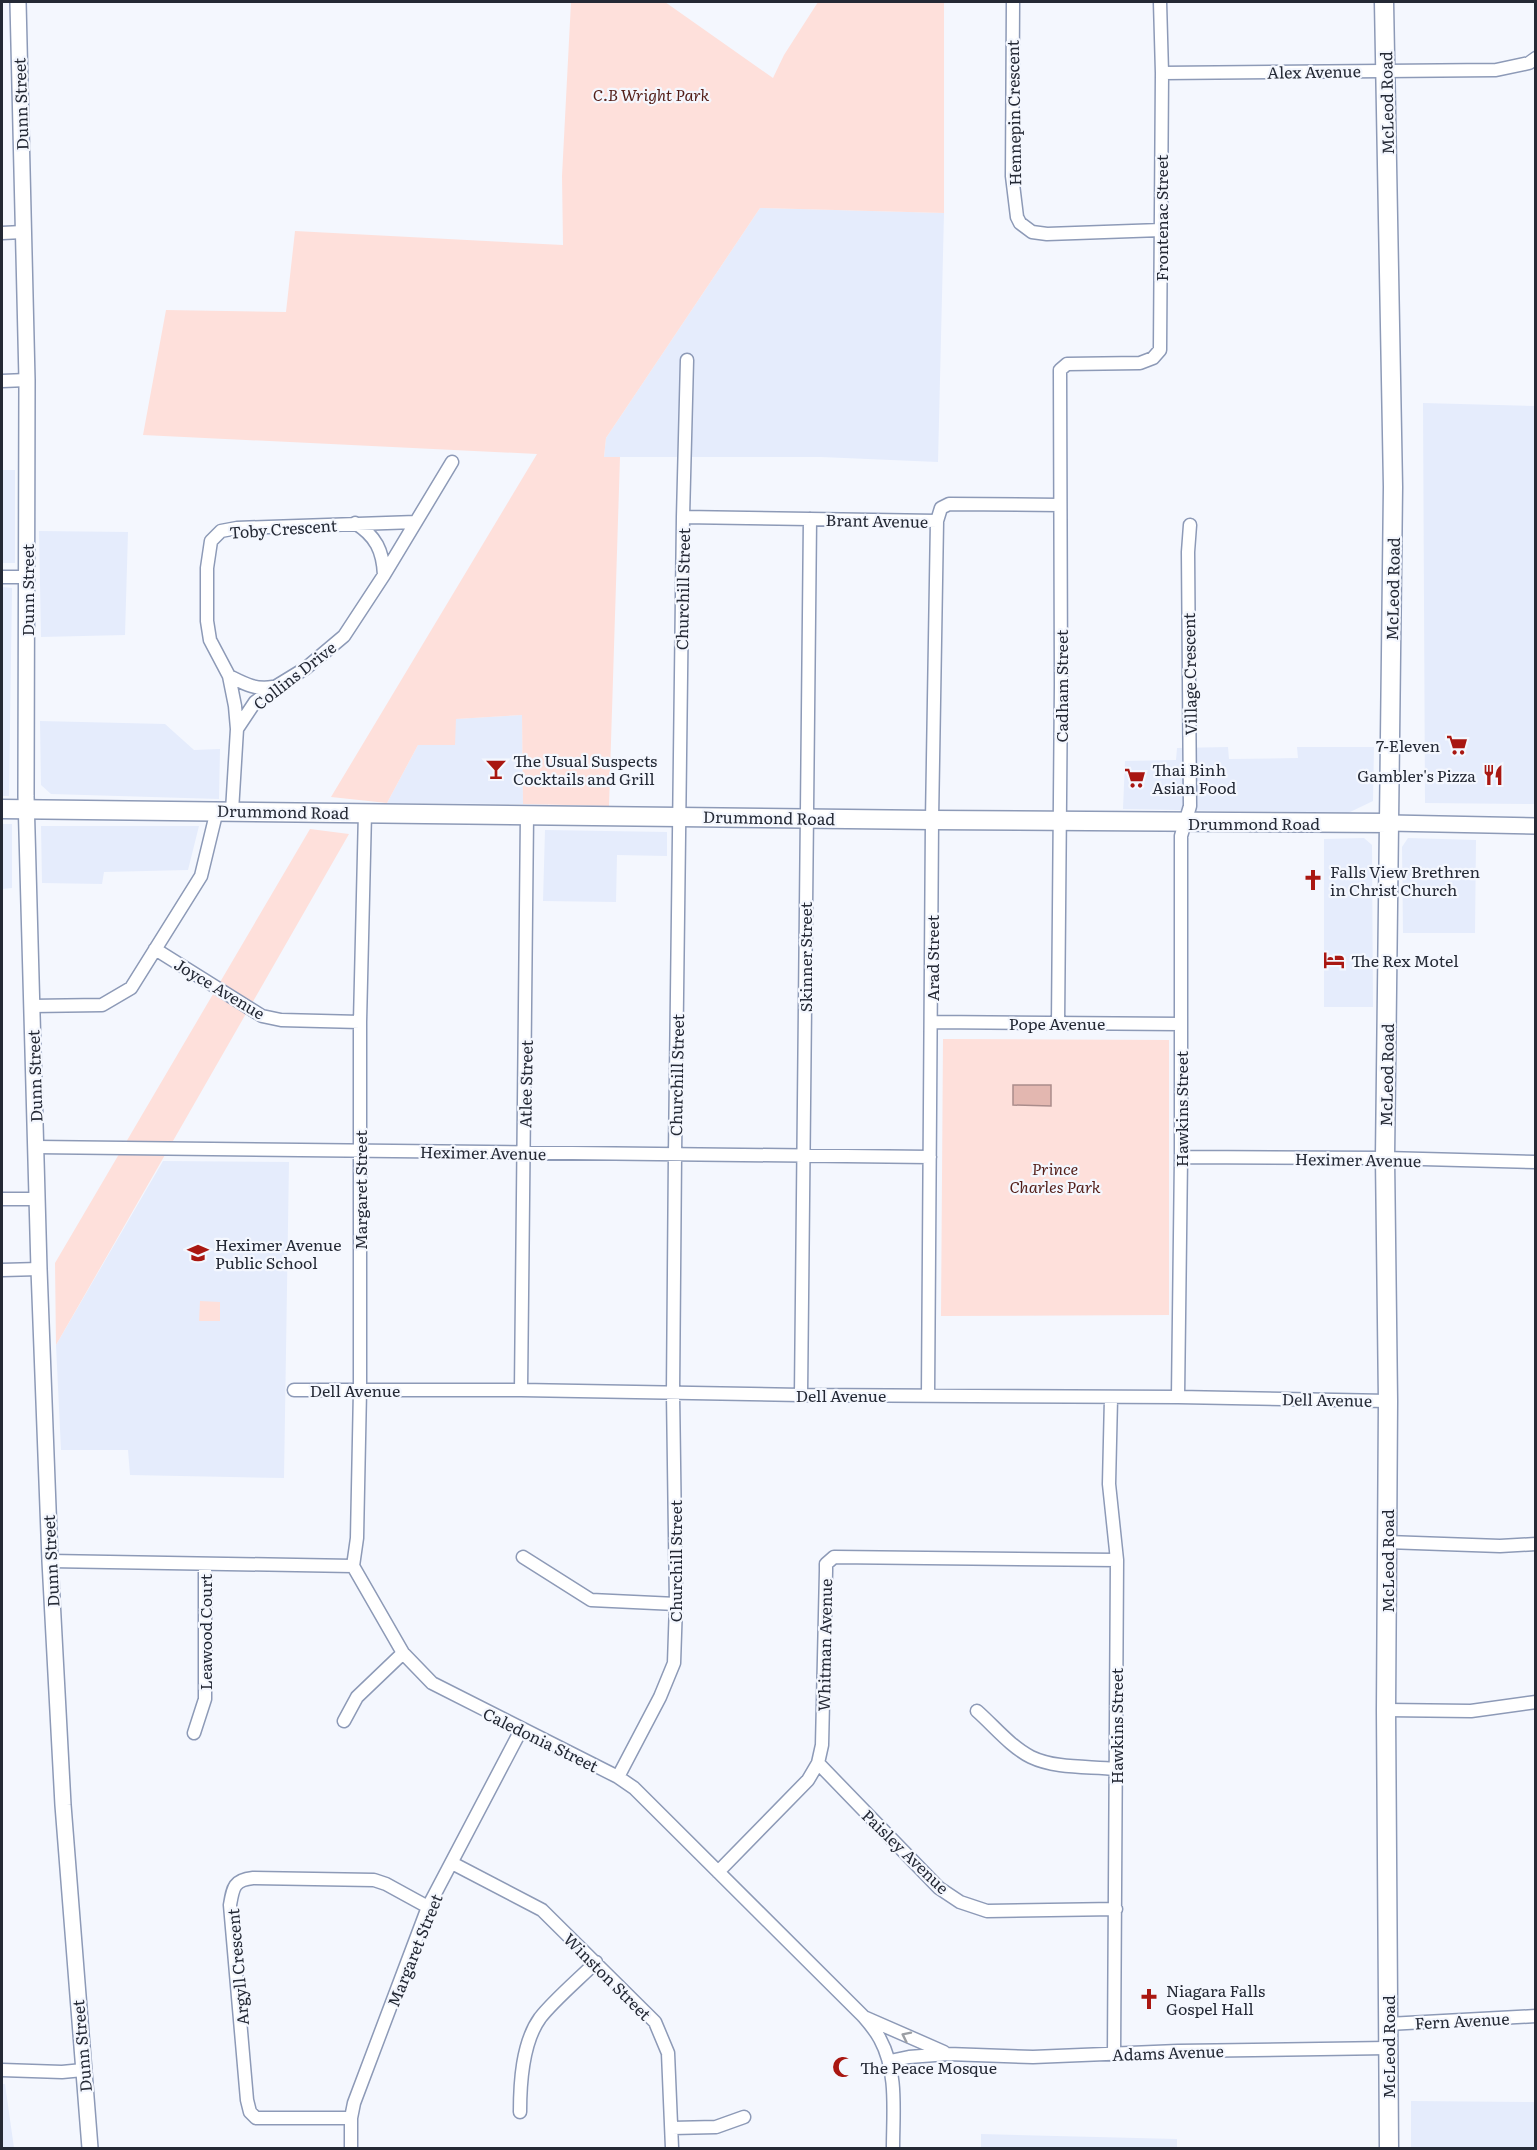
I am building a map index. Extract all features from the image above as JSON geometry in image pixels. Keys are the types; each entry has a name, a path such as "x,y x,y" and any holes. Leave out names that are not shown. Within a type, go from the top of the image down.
{"main road":[{"name":"McLeod Road","path":"1384,2 1393,487 1385,1158 1388,1401 1386,1710 1389,2148"},
{"name":"Drummond Road","path":"2,809 1390,823"}],"street":[{"name":"Dunn Street","path":"18,2 27,380 26,809 39,1269 50,1561 63,1805 90,2148"},
{"name":"Hennepin Crescent","path":"1013,2 1012,176 1017,217 1020,223 1032,231 1047,234 1161,230"},
{"name":"Frontenac Street","path":"1080,364 1140,363 1153,358 1160,350 1162,74 1160,2"},
{"name":"Alex Avenue","path":"1162,74 1496,70 1529,63 1536,58"},
{"path":"2,233 23,232"},
{"name":"Churchill Street","path":"618,1777 660,1697 674,1663 676,1604 673,1393 675,1154 687,360"},
{"name":"Cadham Street","path":"1058,1024 1060,370 1067,364 1080,364"},
{"path":"2,381 27,380"},
{"name":"Collins Drive","path":"237,729 255,702 306,668 344,636 384,575 452,462"},
{"name":"Brant Avenue","path":"683,517 937,521 941,508 949,504 1060,505"},
{"name":"Skinner Street","path":"801,1395 810,519"},
{"name":"Arad Street","path":"928,1396 932,820 937,521"},
{"name":"Toby Crescent","path":"237,729 229,676 210,640 207,621 207,568 211,541 221,531 237,528 416,522"},
{"name":"Toby Crescent","path":"355,523 367,531 377,543 383,558 384,575"},
{"name":"Village Crescent","path":"1185,822 1190,806 1188,552 1190,525"},
{"path":"2,577 28,577"},
{"path":"229,676 250,687 261,689 275,687"},
{"path":"31,1006 102,1005 131,988 201,876 225,811 237,729"},
{"name":"Margaret Street","path":"353,1566 357,1538 360,1390 360,1022 365,813"},
{"name":"Atlee Street","path":"521,1390 527,815"},
{"name":"Hawkins Street","path":"1178,1397 1181,836 1185,822"},
{"name":"Drummond Road","path":"1390,823 1536,826"},
{"name":"Joyce Avenue","path":"155,949 262,1016 281,1020 360,1022"},
{"name":"Pope Avenue","path":"932,1022 1181,1024"},
{"name":"Heximer Avenue","path":"36,1147 930,1157"},
{"name":"Heximer Avenue","path":"1181,1157 1385,1158 1536,1162"},
{"path":"2,1199 37,1200"},
{"path":"2,1270 39,1269"},
{"name":"Dell Avenue","path":"294,1390 521,1390 1388,1401"},
{"name":"Hawkins Street","path":"1111,1398 1109,1484 1117,1560 1114,2055"},
{"path":"1388,1542 1500,1546 1536,1544"},
{"path":"523,1557 591,1600 676,1604"},
{"name":"Whitman Avenue","path":"718,1872 808,1780 818,1763 822,1745 826,1564 834,1557 1117,1560"},
{"path":"50,1561 353,1566"},
{"name":"Leawood Court","path":"194,1733 205,1699 205,1564"},
{"name":"Caledonia Street","path":"353,1566 403,1653 432,1683 521,1730 618,1777 634,1788 863,2016 880,2037 890,2061 893,2091 893,2148"},
{"path":"344,1721 357,1697 403,1653"},
{"path":"1386,1710 1471,1711 1536,1702"},
{"path":"977,1711 1021,1751 1033,1758 1055,1764 1116,1769"},
{"name":"Margaret Street","path":"351,2148 351,2118 354,2103 428,1908 521,1730"},
{"name":"Paisley Avenue","path":"818,1763 939,1888 960,1902 987,1911 1116,1909"},
{"name":"Winston Street","path":"452,1863 542,1910 654,2022 668,2053 672,2148"},
{"name":"Argyll Crescent","path":"351,2118 256,2118 250,2112 247,2100 230,1905 233,1888 242,1879 253,1878 374,1880 386,1884 428,1908"},
{"path":"520,2112 520,2076 531,2037 540,2019 596,1962"},
{"name":"Adams Avenue","path":"863,2016 948,2054"},
{"name":"Fern Avenue","path":"1388,2024 1536,2016"},
{"name":"Adams Avenue","path":"890,2061 948,2054 1032,2057 1178,2051 1388,2048"},
{"path":"2,2070 62,2072 83,2070"},
{"path":"672,2128 716,2127 744,2117"}],"shaded area":[{"path":"760,208 944,213 938,462 821,457 604,457 606,438"},
{"path":"1423,403 1535,406 1535,804 1425,803"},
{"path":"2,470 15,470 15,563 2,563"},
{"path":"39,531 128,532 125,635 41,637"},
{"path":"2,587 12,588 9,796 2,796"},
{"path":"522,715 523,804 387,803 418,745 455,719"},
{"path":"40,721 165,724 194,750 220,749 219,799 51,794 41,785"},
{"path":"1228,747 1229,759 1298,758 1297,747 1374,747 1373,801 1348,813 1123,809 1125,761 1176,760 1177,748"},
{"path":"2,824 12,824 12,888 2,889"},
{"path":"41,826 199,826 188,870 104,872 102,884 42,883"},
{"path":"545,830 667,832 667,856 617,855 616,902 543,901"},
{"path":"1364,838 1372,845 1373,1007 1324,1007 1324,839"},
{"path":"1408,838 1476,840 1475,933 1403,933 1402,847"},
{"path":"1013,1085 1051,1085 1051,1106 1013,1105"},
{"name":"Heximer Avenue Public School","path":"163,1161 289,1162 284,1478 130,1475 128,1450 61,1450 56,1345"},
{"path":"2,2084 5,2084 14,2148 2,2148"},
{"path":"1411,2101 1535,2102 1535,2148 1411,2148"},
{"path":"981,2134 1177,2139 1177,2148 981,2148"}],"green space":[{"name":"C.B Wright Park","path":"571,2 665,2 773,78 784,55 818,2 944,2 944,213 760,208 606,438 604,457 620,457 609,806 523,804 522,715 456,719 455,745 418,745 387,803 331,797 537,454 143,435 166,310 286,312 295,231 563,245 562,176"},
{"path":"310,829 349,834 56,1345 55,1263"},
{"name":"Prince Charles Park","path":"943,1039 1169,1040 1169,1315 941,1316"},
{"path":"200,1301 220,1302 220,1321 199,1321"}],"place":[{"name":"7-Eleven","path":"1457,745"},
{"name":"The Usual Suspects Cocktails and Grill","path":"496,769"},
{"name":"Gambler's Pizza","path":"1493,775"},
{"name":"Thai Binh Asian Food","path":"1135,778"},
{"name":"Falls View Brethren in Christ Church","path":"1313,880"},
{"name":"The Rex Motel","path":"1334,960"},
{"name":"Heximer Avenue Public School","path":"198,1253"},
{"name":"Niagara Falls Gospel Hall","path":"1149,1999"},
{"name":"The Peace Mosque","path":"843,2067"}]}
